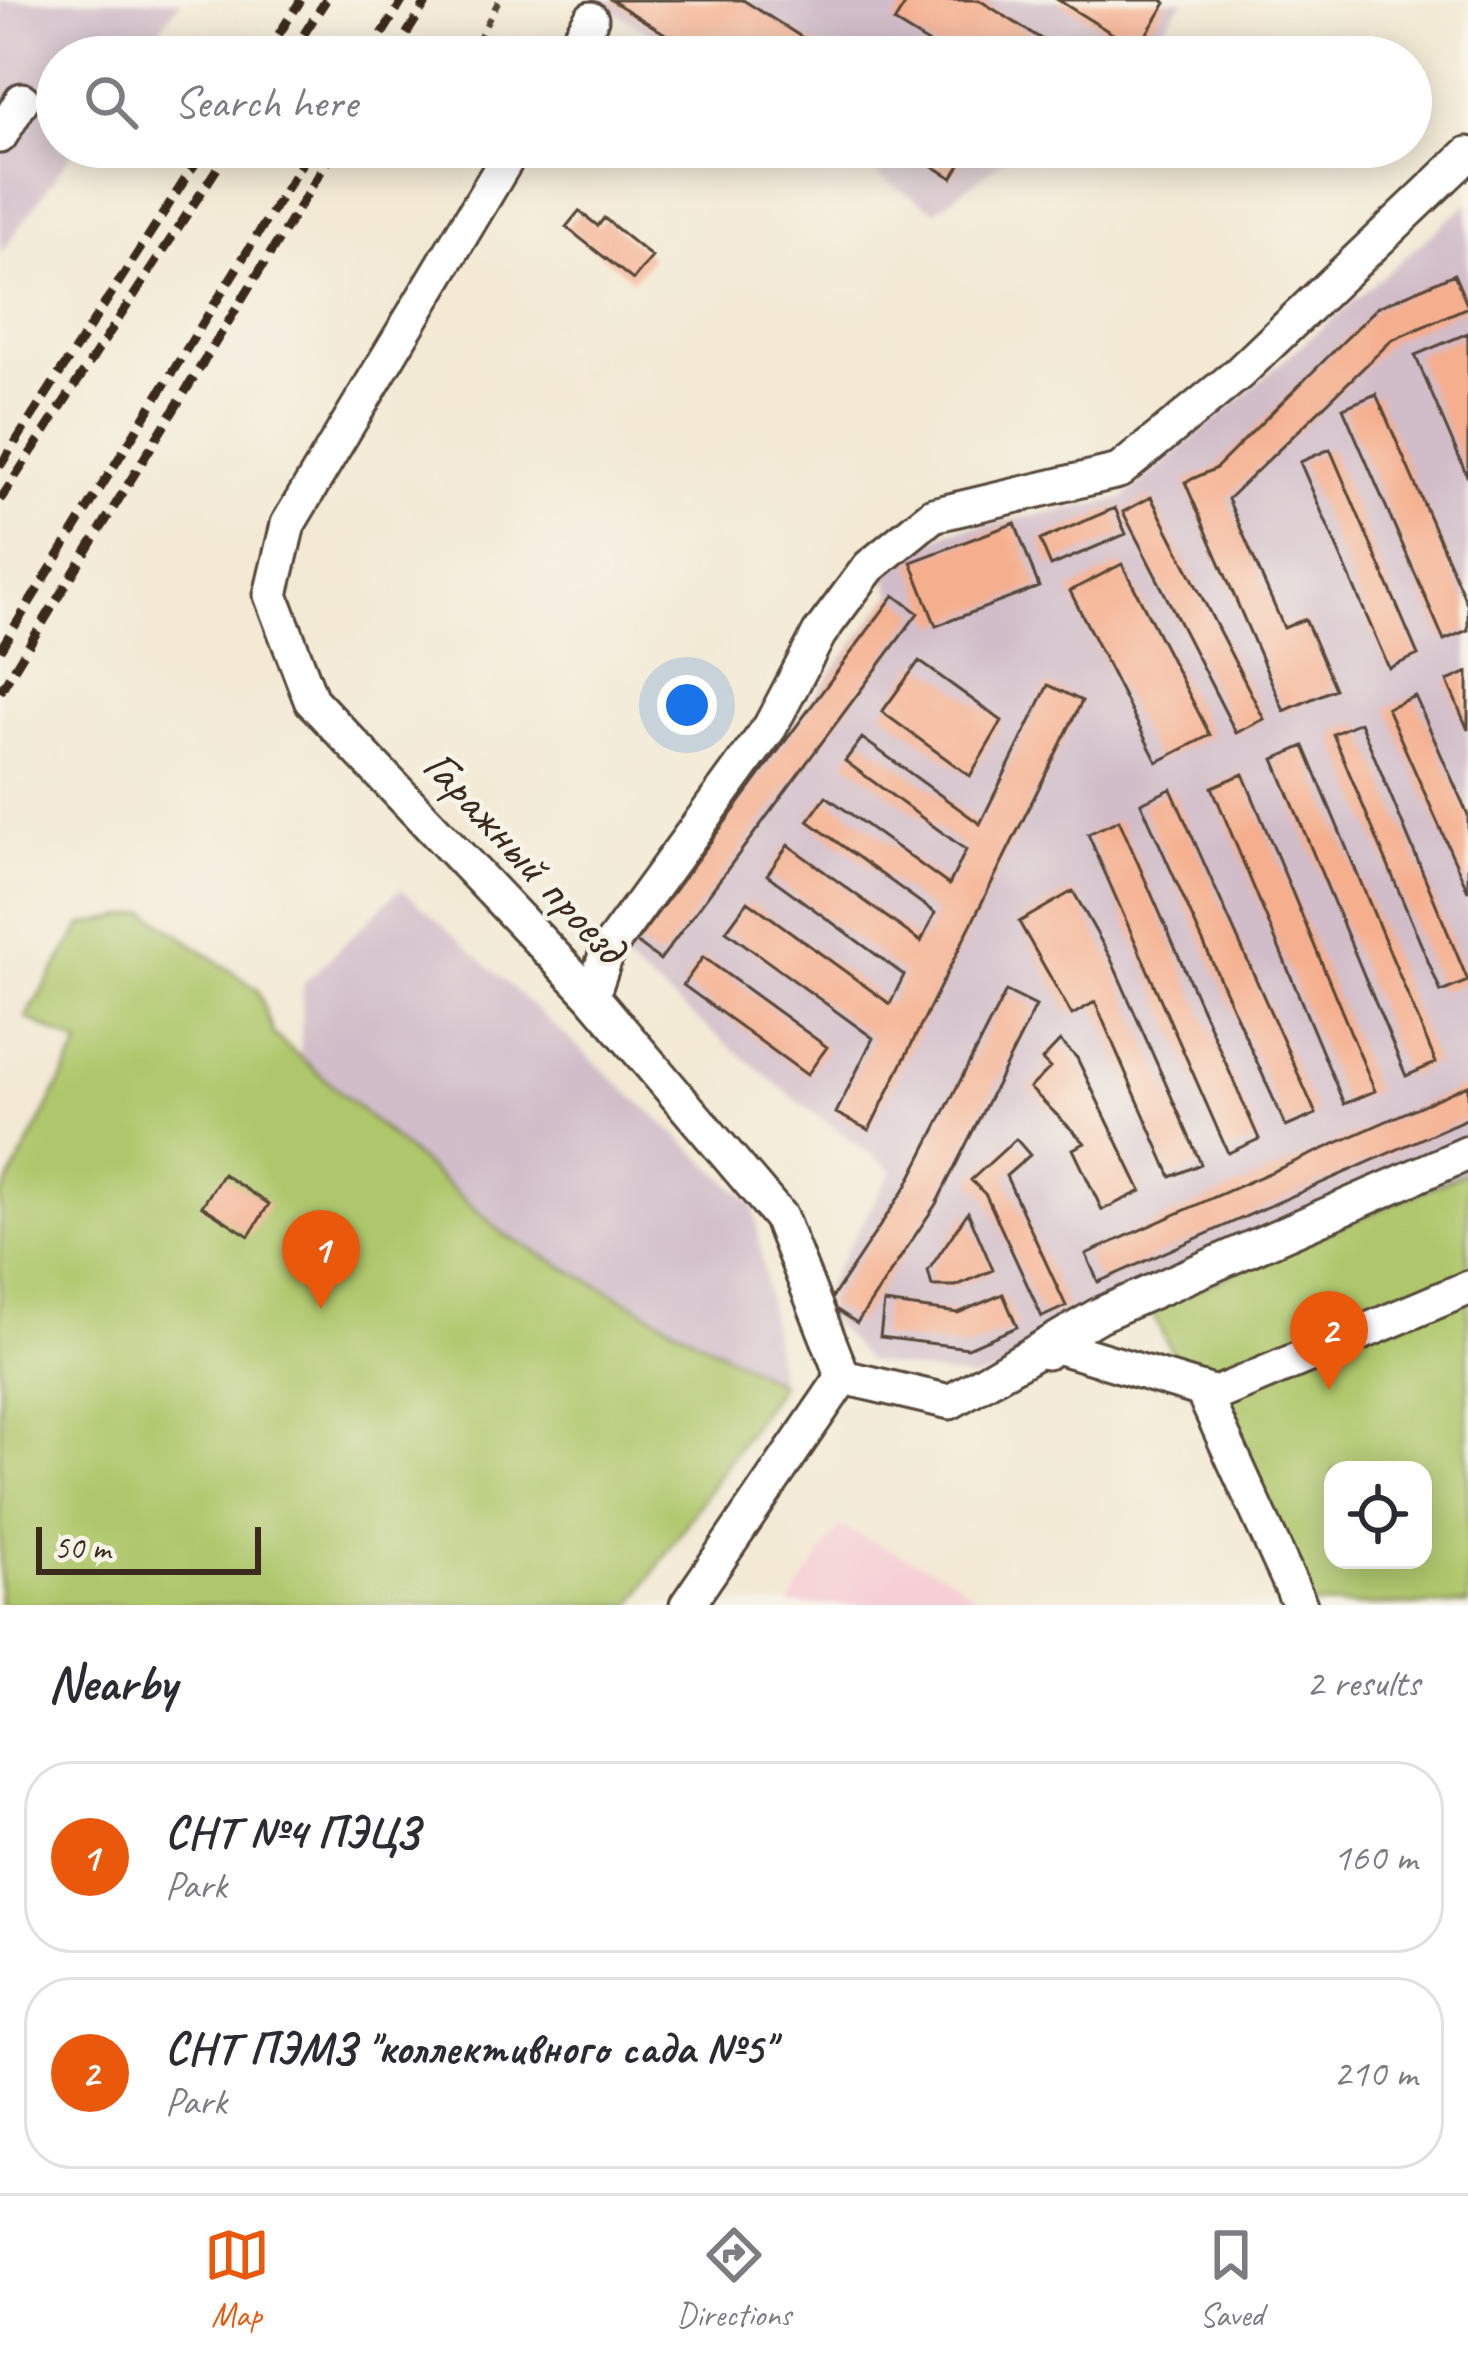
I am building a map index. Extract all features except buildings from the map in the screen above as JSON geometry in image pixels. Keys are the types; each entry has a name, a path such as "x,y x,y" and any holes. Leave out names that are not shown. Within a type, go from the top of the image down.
{"street":[{"path":"581,36 591,19"},
{"path":"0,136 22,100"},
{"path":"592,996 608,949 770,727 819,634 869,567 933,515 1119,471 1239,373 1468,154"},
{"name":"Гаражный проезд","path":"501,168 288,524 271,595 311,700 592,996 780,1217 843,1377"},
{"path":"687,1605 843,1377 950,1402 1047,1352 1099,1315 1468,1154"},
{"path":"1047,1352 1216,1394 1468,1288"},
{"path":"1202,1390 1300,1605"}],"path":[{"path":"480,36 499,0"}],"shaded area":[{"path":"0,0 181,0 155,36 36,36 36,168 61,168 0,255"},
{"path":"596,0 1184,0 1157,36 654,36"},
{"path":"866,168 993,168 935,211"},
{"path":"1468,203 1468,1171 1150,1309 1083,1349 973,1379 868,1362 827,1316 826,1286 893,1170 795,1099 616,954 892,594 884,573 895,561 951,531 1122,499"},
{"path":"401,888 754,1205 780,1384 505,1235 300,1059 303,984"},
{"path":"840,1526 952,1578 986,1605 789,1605"}],"green space":[{"path":"147,912 258,990 273,1034 505,1235 780,1384 632,1605 0,1605 0,1199 80,1045 26,1018 82,925"},
{"path":"1468,1171 1468,1605 1299,1605 1150,1309"}],"railway":[{"path":"278,36 301,0"},
{"path":"303,36 326,0"},
{"path":"381,36 403,0"},
{"path":"405,36 428,0"},
{"path":"0,466 192,168"},
{"path":"0,500 217,168"},
{"path":"0,650 299,168"},
{"path":"0,692 323,168"}],"place":[{"name":"СНТ №4 ПЭЦЗ","path":"321,1309"},
{"name":"СНТ ПЭМЗ \"коллективного сада №5\"","path":"1329,1390"}]}
